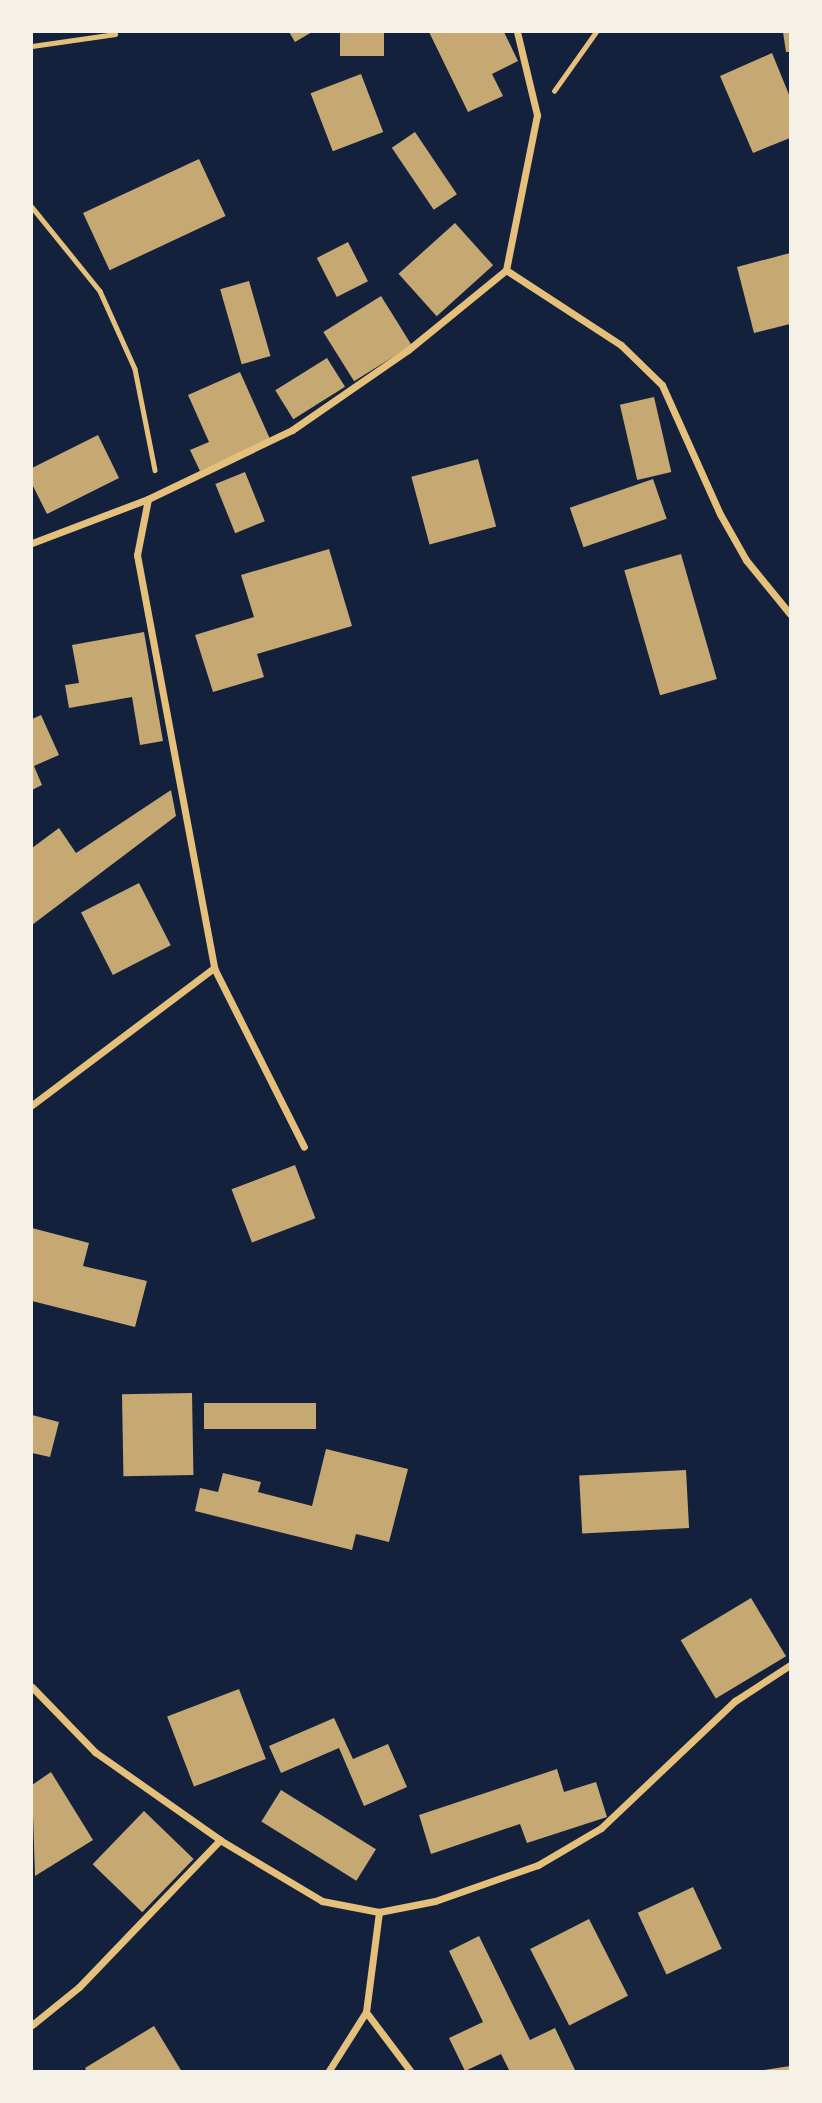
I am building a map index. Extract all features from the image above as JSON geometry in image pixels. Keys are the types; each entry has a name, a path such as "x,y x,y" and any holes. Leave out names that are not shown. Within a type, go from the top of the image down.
{"street":[{"path":"32,543 148,499 292,430 408,349 506,270 537,115 517,32"},
{"path":"506,270 621,345 662,385 726,526 790,614"},
{"path":"148,499 137,555 214,968 304,1147"},
{"path":"32,1105 214,968"},
{"path":"32,1687 95,1752 220,1840 323,1901 379,1912 435,1901 538,1865 601,1828 735,1701 790,1665"},
{"path":"32,2025 79,1987 220,1840"},
{"path":"328,2071 366,2012 379,1912"},
{"path":"366,2012 411,2071"}],"path":[{"path":"537,115 596,32"},
{"path":"32,46 115,34"},
{"path":"32,207 100,291 135,369 155,468 148,499"}],"building":[{"path":"289,32 312,32 295,42"},
{"path":"340,32 384,32 384,56 340,56"},
{"path":"429,32 504,32 518,61 492,74 503,96 468,112"},
{"path":"783,32 790,32 790,52 786,52"},
{"path":"772,53 790,97 790,138 753,153 720,76"},
{"path":"361,74 383,132 333,151 311,93"},
{"path":"415,132 457,194 434,210 392,148"},
{"path":"199,159 226,216 110,270 83,213"},
{"path":"455,223 493,265 437,316 399,274"},
{"path":"348,242 368,281 337,297 317,258"},
{"path":"790,253 790,324 754,333 737,267"},
{"path":"249,281 270,356 242,364 220,289"},
{"path":"381,296 412,345 354,381 323,332"},
{"path":"327,358 345,387 293,419 275,390"},
{"path":"240,372 270,439 200,471 190,450 209,442 188,395"},
{"path":"654,397 671,472 637,480 620,405"},
{"path":"98,435 119,478 47,514 32,484 32,468"},
{"path":"478,459 496,527 429,544 411,477"},
{"path":"245,472 265,521 235,533 215,484"},
{"path":"653,479 667,519 583,547 570,508"},
{"path":"329,549 352,626 257,654 264,677 213,692 195,635 254,617 241,575"},
{"path":"681,554 717,679 660,695 624,570"},
{"path":"144,632 163,741 140,745 132,697 69,708 65,685 79,683 72,645"},
{"path":"41,715 59,755 34,766 42,785 32,790 32,719"},
{"path":"171,790 176,816 32,925 32,848 59,828 76,853"},
{"path":"139,883 171,945 113,975 81,913"},
{"path":"295,1165 315,1218 252,1243 232,1189"},
{"path":"32,1228 89,1243 83,1266 147,1281 135,1327 32,1301"},
{"path":"192,1393 193,1475 123,1476 122,1394"},
{"path":"204,1403 316,1403 316,1429 204,1429"},
{"path":"32,1415 59,1422 50,1457 32,1453"},
{"path":"326,1449 408,1469 389,1542 356,1534 352,1550 195,1511 200,1488 218,1492 223,1473 261,1482 258,1492 312,1506"},
{"path":"686,1470 689,1528 582,1534 579,1476"},
{"path":"751,1598 786,1656 716,1699 681,1640"},
{"path":"239,1689 266,1759 194,1787 167,1717"},
{"path":"334,1718 353,1759 388,1744 407,1787 364,1806 339,1748 281,1773 269,1746"},
{"path":"557,1769 564,1792 596,1782 607,1817 527,1843 520,1824 431,1854 419,1815"},
{"path":"51,1772 93,1840 35,1876 32,1785"},
{"path":"281,1790 376,1849 356,1881 261,1821"},
{"path":"144,1811 194,1859 142,1912 93,1864"},
{"path":"693,1887 722,1949 666,1974 638,1913"},
{"path":"589,1919 628,1996 569,2026 530,1949"},
{"path":"479,1936 530,2040 555,2028 576,2072 510,2072 501,2054 465,2071 449,2038 483,2022 449,1951"},
{"path":"154,2026 182,2072 87,2072 85,2068"},
{"path":"790,2066 790,2072 764,2072 764,2070"}]}
